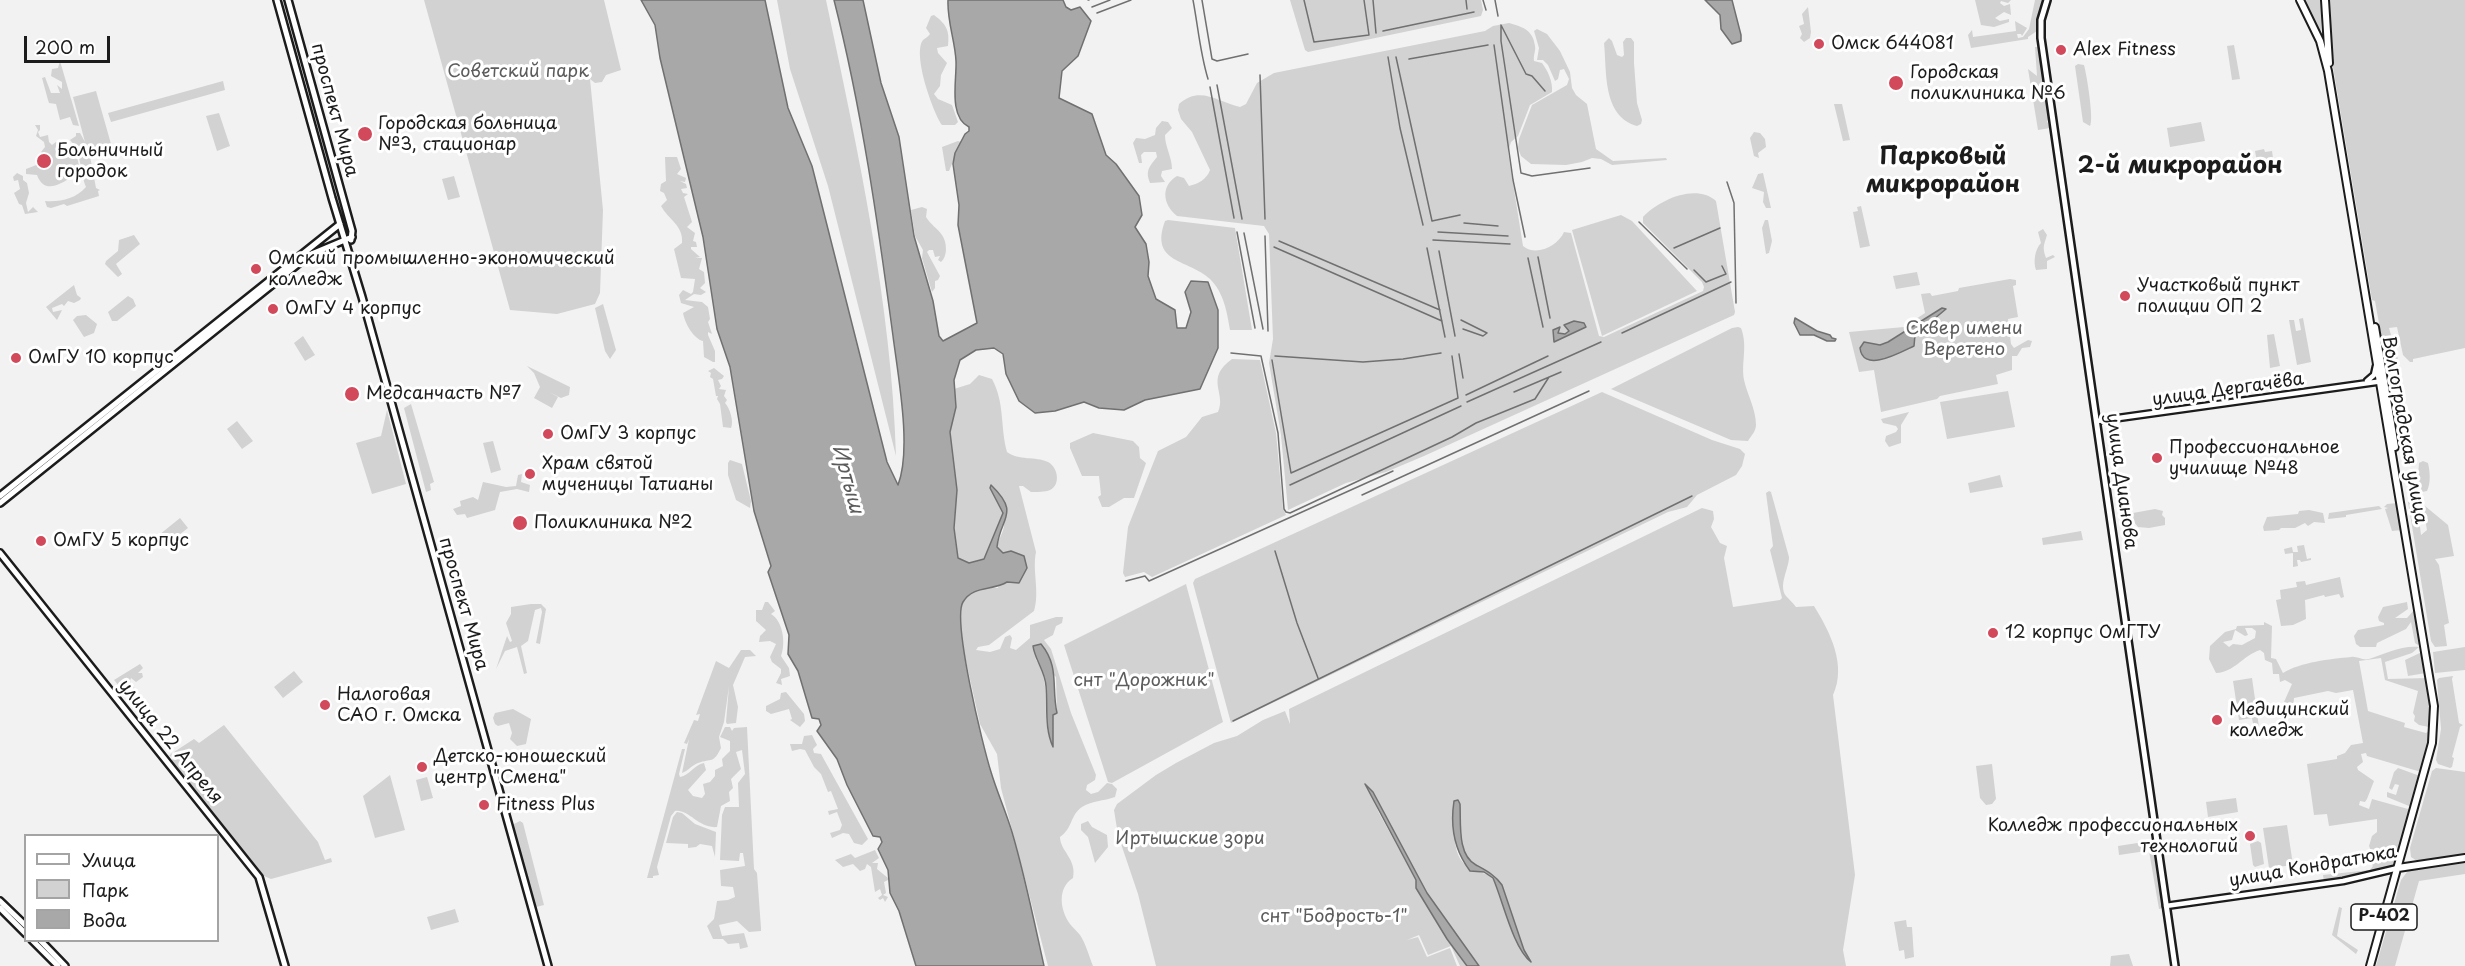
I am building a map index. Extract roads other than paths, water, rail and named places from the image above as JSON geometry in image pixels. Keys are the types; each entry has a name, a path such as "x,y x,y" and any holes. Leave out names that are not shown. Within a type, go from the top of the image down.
{"main road":[{"name":"проспект Мира","path":"277,0 548,966"},
{"name":"проспект Мира","path":"288,0 351,228 349,251"},
{"name":"улица Дианова","path":"2046,0 2041,20 2041,38 2175,966"},
{"name":"Волгоградская улица","path":"2300,0 2320,41 2328,71 2377,363 2382,379 2383,398 2430,675 2434,718 2432,743 2370,966"},
{"name":"Волгоградская улица","path":"2325,0 2330,70 2438,718 2437,736 2430,764 2398,868"},
{"path":"289,44 299,41"},
{"path":"302,90 312,89"},
{"path":"337,215 342,220 346,212"},
{"path":"0,496 340,224 346,224 351,228"},
{"path":"0,503 310,254 352,237"},
{"name":"улица 22 Апреля","path":"0,553 259,877 285,966"},
{"name":"улица Кондратюка","path":"2398,868 2465,858"},
{"path":"0,901 24,924"},
{"path":"0,908 24,932"},
{"path":"34,942 58,966"},
{"path":"42,942 65,966"}],"street":[{"path":"2377,363 2374,375 2368,383 2377,387 2383,398"},
{"name":"улица Дергачёва","path":"2097,421 2362,384 2382,379"},
{"name":"улица Кондратюка","path":"2166,906 2343,881 2398,868"}],"water":[{"name":"Иртыш","path":"641,0 765,0 788,108 812,166 887,462 898,485 902,470 904,433 898,371 868,167 853,83 834,0 863,0 881,83 899,137 914,236 933,301 939,336 943,341 977,323 958,225 959,205 953,164 955,153 969,131 969,127 962,122 956,106 956,61 948,0 1063,0 1066,7 1071,10 1080,7 1091,21 1078,56 1062,71 1059,98 1092,114 1106,155 1116,164 1139,196 1142,215 1135,227 1146,244 1149,262 1148,276 1156,299 1175,310 1177,328 1186,328 1191,312 1185,292 1191,281 1208,282 1218,310 1218,348 1200,389 1145,400 1124,410 1099,408 1084,402 1055,411 1035,413 1019,401 1006,374 1003,354 994,348 976,350 960,360 954,380 956,407 950,432 957,490 954,528 958,558 969,563 984,559 1003,513 990,488 991,485 1000,495 1007,509 997,547 1003,553 1011,551 1024,556 1027,568 1019,583 1007,582 972,593 963,602 961,613 965,657 982,737 991,772 1017,849 1044,966 916,966 899,911 890,893 888,870 878,849 882,842 880,837 873,836 847,785 837,759 817,731 821,725 819,719 812,718 798,671 788,654 789,635 768,572 771,566 754,511 730,367 717,329 703,237 660,58 655,25"},
{"path":"1705,0 1732,0 1741,41 1732,44 1721,29 1720,15"},
{"path":"1942,308 1946,309 1915,335 1914,346 1883,359 1868,360 1863,356 1860,348 1864,342 1880,345 1888,342"},
{"path":"1795,318 1817,331 1830,335 1836,339 1835,341 1827,341 1814,335 1800,335 1794,323"},
{"path":"1574,321 1584,323 1586,327 1554,342 1553,330 1560,327 1558,333 1565,334 1569,331 1564,325"},
{"path":"1041,644 1051,661 1054,677 1057,713 1053,715 1053,747 1047,724 1045,681 1033,646"},
{"path":"1365,784 1373,792 1427,893 1479,966 1467,966 1447,939 1416,888 1416,880"},
{"path":"1458,800 1461,838 1466,854 1470,860 1494,876 1502,885 1524,950 1531,962 1514,935 1493,878 1484,872 1470,871 1460,855 1453,829 1454,801"}],"waterway":[{"path":"1092,7 1110,0"},
{"path":"1097,13 1131,0"},
{"path":"1193,0 1208,79"},
{"path":"1202,0 1212,59 1217,61 1248,54"},
{"path":"1304,0 1314,42 1369,35 1364,0"},
{"path":"1373,0 1376,33"},
{"path":"1466,0 1467,9"},
{"path":"1483,0 1486,10"},
{"path":"1495,0 1498,16"},
{"path":"1383,31 1474,12"},
{"path":"1545,91 1532,76 1526,74 1501,25 1501,41 1521,173 1532,176 1590,168"},
{"path":"1409,59 1488,45"},
{"path":"1494,45 1513,180 1525,237"},
{"path":"1388,57 1400,128 1423,225"},
{"path":"1396,57 1432,221 1460,215"},
{"path":"1260,75 1265,219"},
{"path":"1217,85 1242,219"},
{"path":"1210,87 1234,218"},
{"path":"1727,182 1734,203 1736,303"},
{"path":"1639,222 1687,269"},
{"path":"1464,223 1498,226"},
{"path":"1674,248 1720,228"},
{"path":"1237,232 1255,328"},
{"path":"1438,232 1508,236"},
{"path":"1244,233 1263,329"},
{"path":"1265,236 1268,331"},
{"path":"1433,240 1510,244"},
{"path":"1279,241 1440,310"},
{"path":"1274,247 1442,321"},
{"path":"1427,248 1445,337"},
{"path":"1439,251 1455,336"},
{"path":"1538,257 1550,318"},
{"path":"1528,258 1543,327"},
{"path":"1694,270 1706,282 1726,274 1722,266"},
{"path":"1622,333 1731,282"},
{"path":"1461,320 1487,333 1483,336 1463,329"},
{"path":"1467,402 1601,342"},
{"path":"1231,353 1261,356 1278,433 1284,509 1290,513 1452,437 1476,423 1535,399 1549,377"},
{"path":"1275,356 1363,362 1441,353"},
{"path":"1459,354 1463,378"},
{"path":"1272,360 1291,473 1458,398 1452,356"},
{"path":"1466,395 1548,356"},
{"path":"1514,392 1561,372"},
{"path":"1362,495 1589,391"},
{"path":"1290,485 1461,406"},
{"path":"1126,581 1145,576 1149,581 1393,471"},
{"path":"1233,721 1692,496"},
{"path":"1275,551 1297,623 1318,678"}],"place":[{"name":"Омск 644081","path":"1819,44"},
{"name":"Alex Fitness","path":"2061,50"},
{"name":"Городская поликлиника №6","path":"1896,83"},
{"name":"Городская больница №3, стационар","path":"365,134"},
{"name":"Больничный городок","path":"44,161"},
{"name":"Омский промышленно-экономический колледж","path":"256,269"},
{"name":"Участковый пункт полиции ОП 2","path":"2125,296"},
{"name":"ОмГУ 4 корпус","path":"273,309"},
{"name":"ОмГУ 10 корпус","path":"16,358"},
{"name":"Медсанчасть №7","path":"352,394"},
{"name":"ОмГУ 3 корпус","path":"548,434"},
{"name":"Профессиональное училище №48","path":"2157,458"},
{"name":"Храм святой мученицы Татианы","path":"530,474"},
{"name":"Поликлиника №2","path":"520,523"},
{"name":"ОмГУ 5 корпус","path":"41,541"},
{"name":"12 корпус ОмГТУ","path":"1993,633"},
{"name":"Налоговая САО г. Омска","path":"325,705"},
{"name":"Медицинский колледж","path":"2217,720"},
{"name":"Детско-юношеский центр \"Смена\"","path":"422,767"},
{"name":"Fitness Plus","path":"484,805"},
{"name":"Колледж профессиональных технологий","path":"2250,836"}],"district":[{"name":"2-й микрорайон","path":"2180,166"},
{"name":"Парковый микрорайон","path":"1943,171"}],"park label":[{"name":"Советский парк","path":"518,72"},
{"name":"Сквер имени Веретено","path":"1964,339"},
{"name":"снт \"Дорожник\"","path":"1144,681"},
{"name":"Иртышские зори","path":"1190,839"},
{"name":"снт \"Бодрость-1\"","path":"1334,917"}]}
